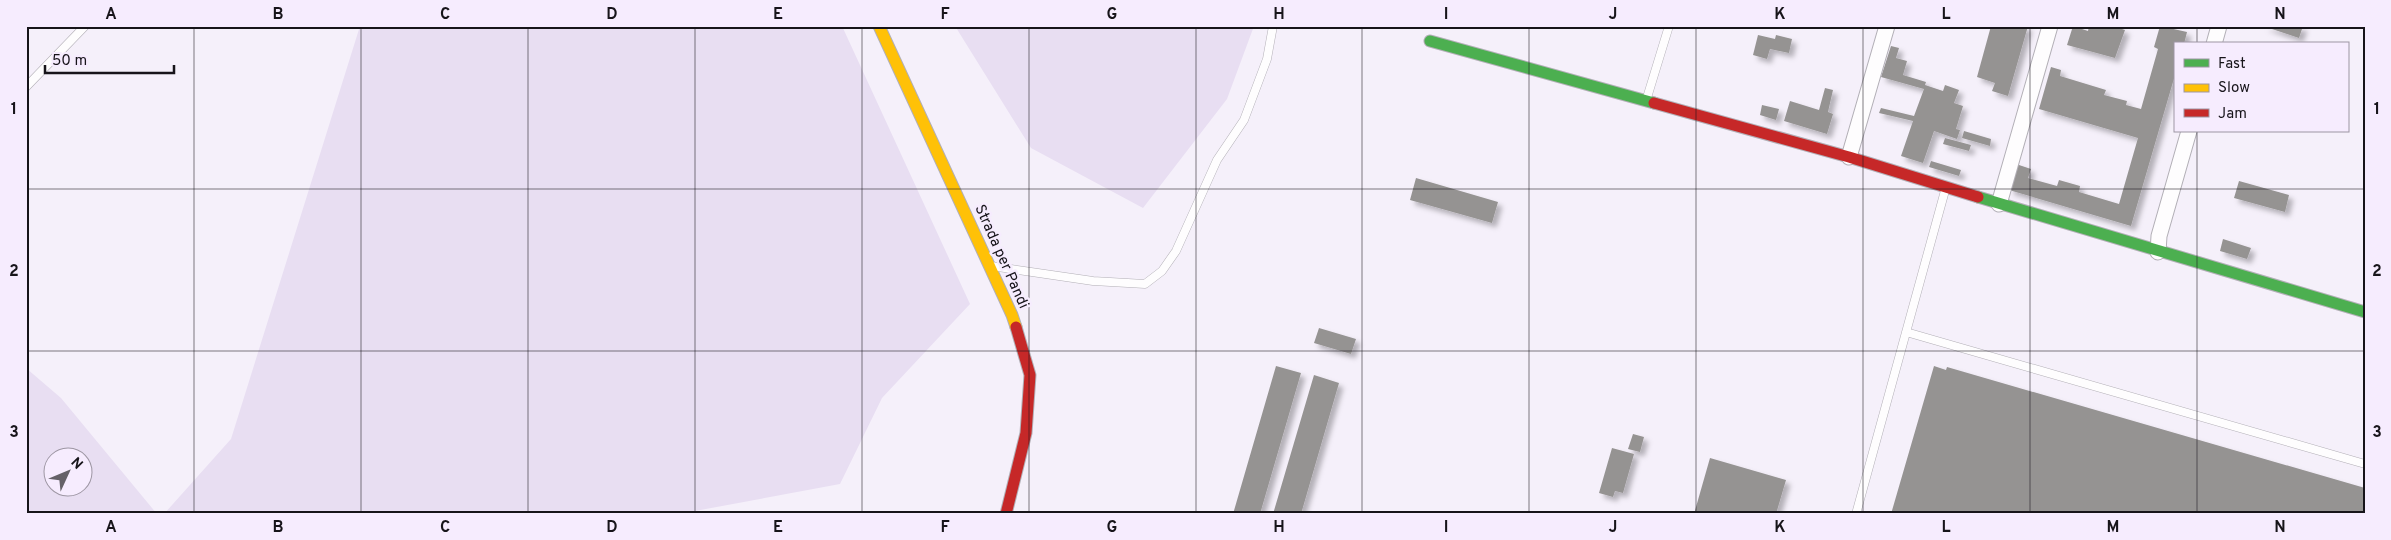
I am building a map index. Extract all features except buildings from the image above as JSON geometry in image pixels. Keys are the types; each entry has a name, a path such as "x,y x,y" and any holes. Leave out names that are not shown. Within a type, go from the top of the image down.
{"street":[{"name":"Strada per Pandi","path":"879,26 1012,315 1030,375 1026,433 1006,514"},
{"path":"1849,158 1887,26"},
{"path":"1999,204 2050,26"},
{"path":"2215,42 2220,26"},
{"path":"1430,41 1849,158 2158,252 2365,312"},
{"path":"2158,252 2159,236 2189,132"}],"lane":[{"path":"26,87 85,26"},
{"path":"989,266 1093,281 1145,284 1162,270 1176,251 1217,160 1244,120 1267,59 1273,26"},
{"path":"1646,102 1668,26"},
{"path":"1856,514 1946,187"},
{"path":"1906,332 2365,464"}],"shaded area":[{"path":"360,26 842,26 970,304 882,398 840,484 679,514 164,514 231,439"},
{"path":"955,26 1254,26 1227,99 1143,208 1031,148"},
{"path":"26,368 61,398 157,514 26,514"}],"traffic: fast":[{"path":"1430,41 1654,103"},
{"path":"1978,197 2365,312"}],"traffic: slow":[{"path":"879,26 1016,327"}],"traffic: jam":[{"path":"1654,103 1849,157 1978,197"},
{"path":"1006,514 1026,433 1030,375 1016,327"}]}
